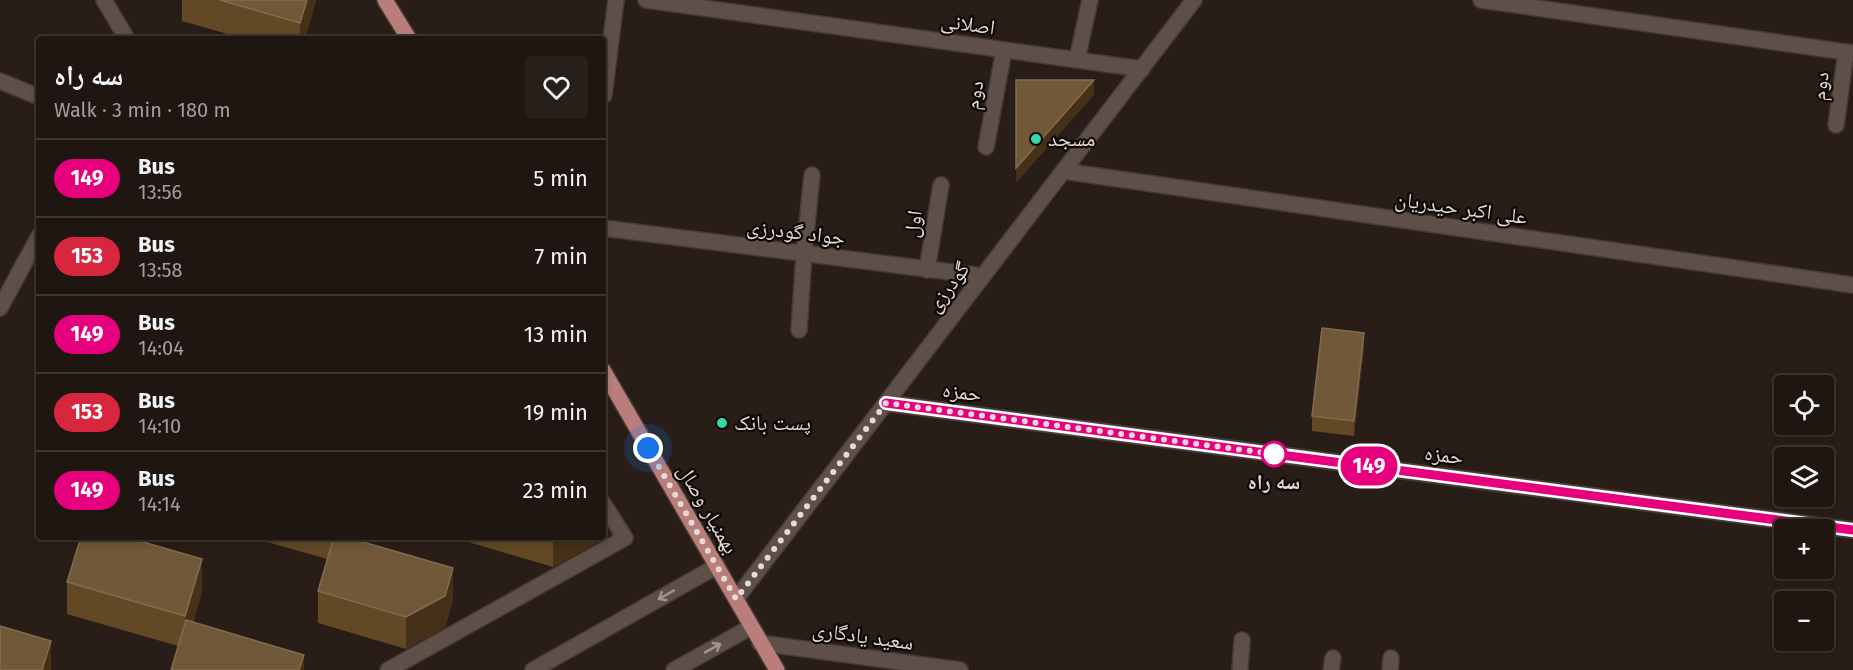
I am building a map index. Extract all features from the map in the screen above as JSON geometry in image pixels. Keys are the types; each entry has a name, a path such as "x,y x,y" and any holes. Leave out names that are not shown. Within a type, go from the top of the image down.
{"main road":[{"path":"386,0 407,36"},
{"name":"بهمنیار وصال","path":"606,375 777,670"}],"street":[{"path":"104,0 125,36"},
{"path":"606,79 616,0"},
{"name":"اصلانی","path":"646,0 1142,69"},
{"path":"1077,60 1090,0"},
{"name":"گودرزی","path":"736,599 1194,0"},
{"path":"1481,0 1849,53"},
{"name":"دوم","path":"986,147 1004,50"},
{"name":"دوم","path":"1836,125 1849,53"},
{"path":"0,81 36,96"},
{"name":"علی اکبر حیدریان","path":"1063,171 1853,285"},
{"path":"799,330 812,175"},
{"name":"اول","path":"927,270 941,185"},
{"name":"جواد گودرزی","path":"606,228 983,276"},
{"path":"0,308 36,242"},
{"name":"حمزه","path":"886,403 1853,530"},
{"path":"388,670 625,538 606,508"},
{"path":"533,670 717,566"},
{"path":"674,670 751,627"},
{"path":"1240,670 1242,640"},
{"name":"سعید یادگاری","path":"760,643 960,670"}],"building":[{"path":"220,0 307,0 300,23"},
{"name":"مسجد","path":"1016,80 1094,80 1016,168"},
{"path":"1322,328 1364,333 1354,421 1312,416"},
{"path":"80,540 136,540 202,559 185,616 67,582"},
{"path":"333,540 356,540 453,568 445,596 406,617 318,591"},
{"path":"186,620 304,655 299,670 171,670"},
{"path":"0,626 51,641 42,670 0,670"}],"bus line":[{"name":"149","path":"886,403 1853,530"}],"place":[{"name":"مسجد","path":"1036,139"},
{"name":"پست بانک","path":"722,423"},
{"name":"سه راه","path":"1274,454"}],"route":[{"path":"648,448 736,599 886,403 1274,454"}]}
